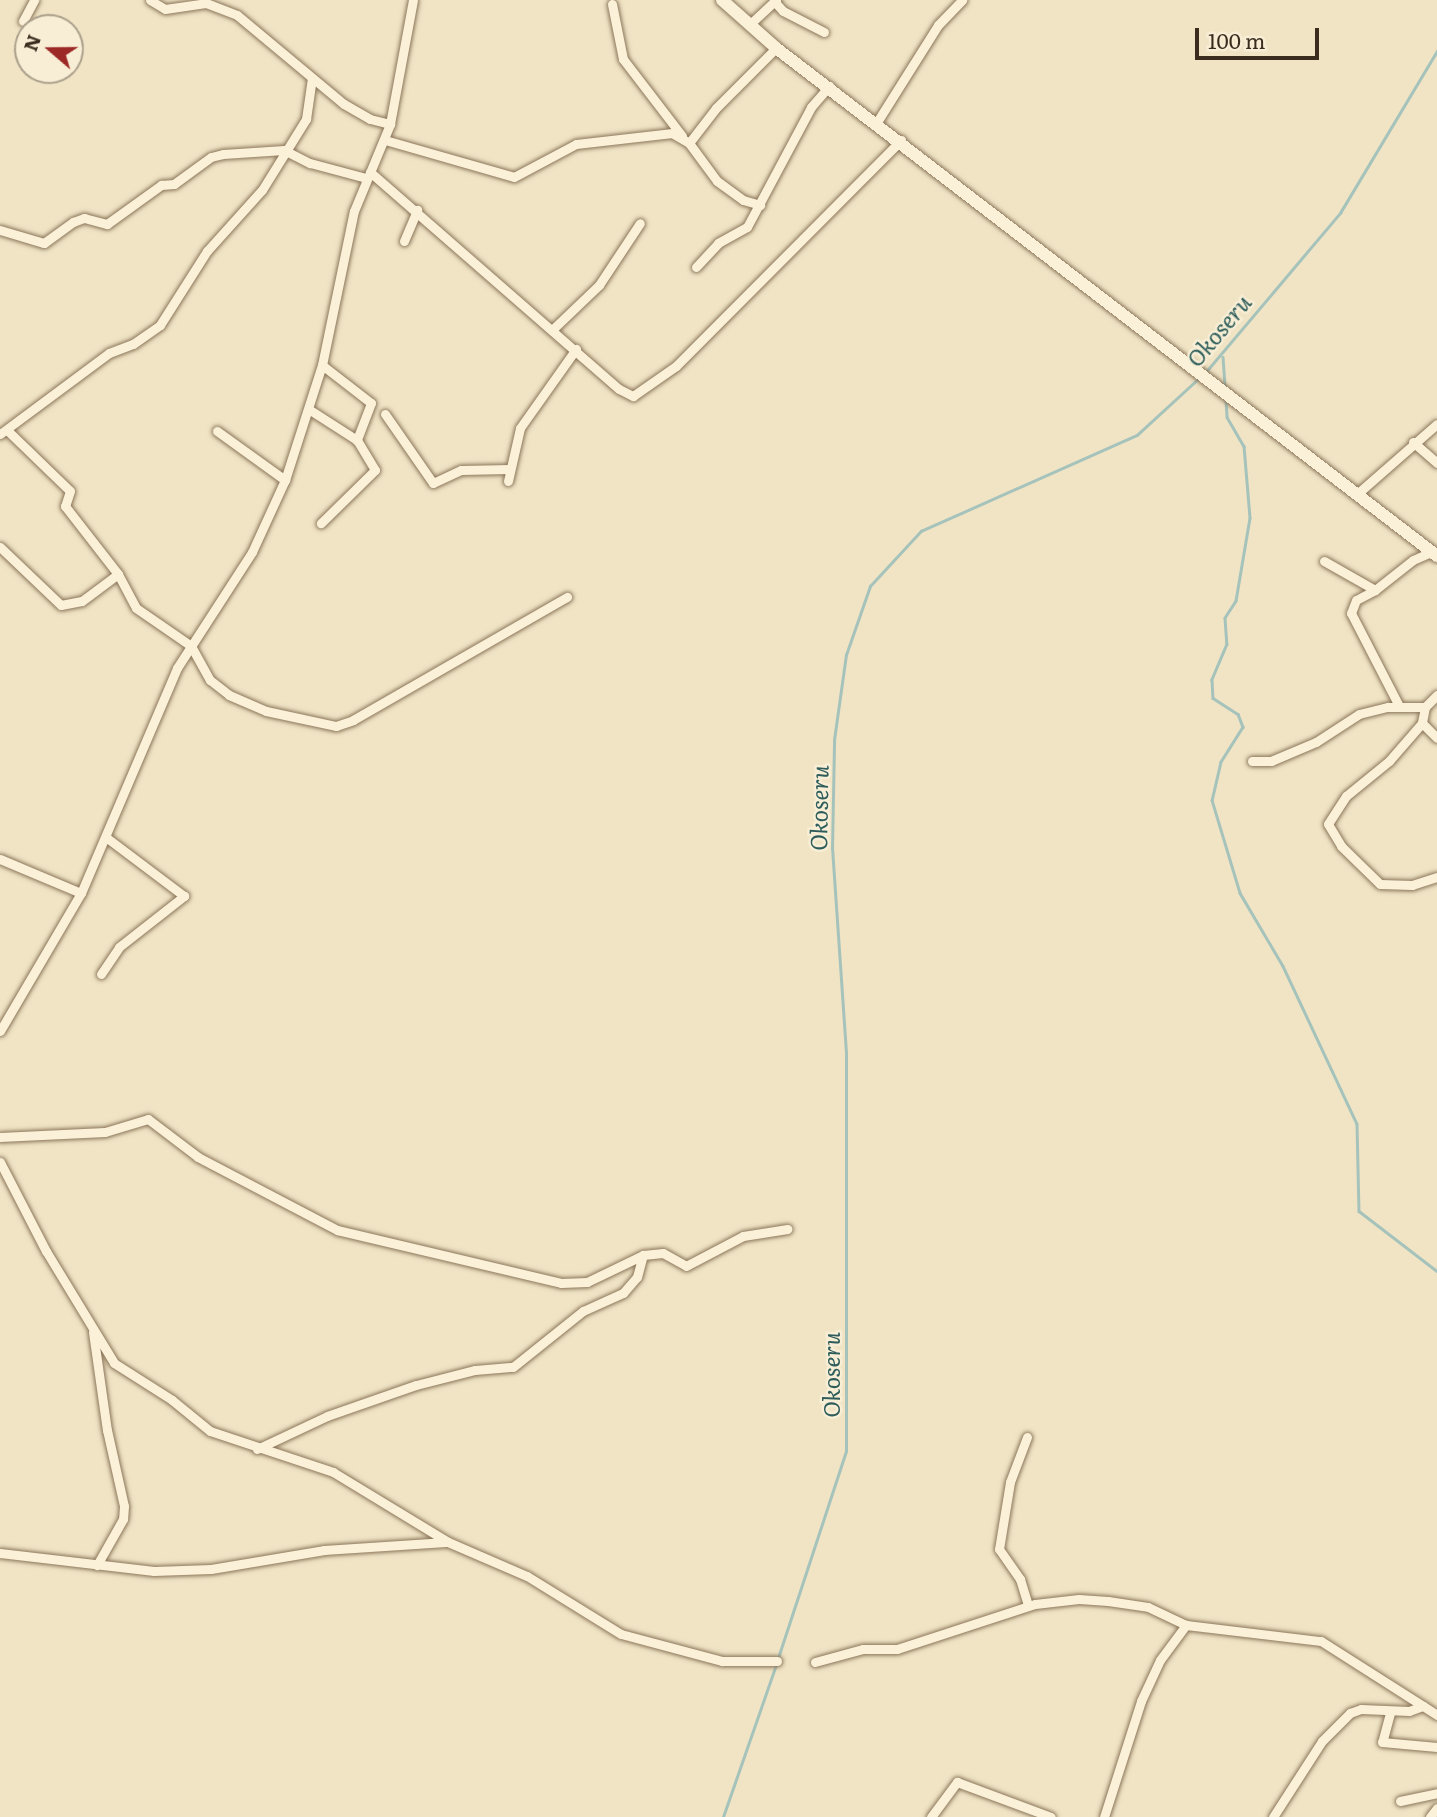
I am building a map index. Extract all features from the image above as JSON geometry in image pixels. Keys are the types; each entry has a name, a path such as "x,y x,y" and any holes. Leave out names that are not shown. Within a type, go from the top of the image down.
{"street":[{"path":"150,0 166,9 207,1 237,15 312,78 370,120 390,124"},
{"path":"0,1031 81,893 107,838 167,689 251,552 285,480 310,410 322,365 341,263 368,175 390,124 413,0"},
{"path":"722,0 776,48 901,140 1434,554"},
{"path":"877,122 938,25 962,0"},
{"path":"749,25 775,1 783,11 824,32"},
{"path":"612,4 623,59 717,181 743,200 760,205"},
{"path":"689,143 716,108 776,48"},
{"path":"312,78 306,120 284,150 262,190 206,251 160,325 133,344 108,353 4,433 70,491 65,506 118,574 136,608 191,646 210,680 229,695 267,710 336,726 567,597"},
{"path":"696,267 718,243 747,227 811,107 829,86"},
{"path":"385,140 514,177 576,144 660,132 682,136"},
{"path":"0,230 44,243 73,222 84,218 107,224 161,185 174,184 211,157 284,150 310,163 368,175 417,210 628,396 637,394 676,366 901,140"},
{"path":"404,241 417,210"},
{"path":"553,330 599,285 640,223"},
{"path":"509,481 520,428 576,349"},
{"path":"322,365 371,403 357,440"},
{"path":"310,410 357,440 375,470 321,523"},
{"path":"385,414 433,483 461,470 510,469"},
{"path":"1357,494 1413,442 1437,424"},
{"path":"217,431 285,480"},
{"path":"1413,442 1437,463"},
{"path":"0,547 61,605 82,601 118,574"},
{"path":"1399,706 1380,676 1368,641 1351,613 1356,600 1375,590 1413,560 1434,554"},
{"path":"1324,561 1375,590"},
{"path":"1437,695 1424,707 1422,723 1389,761 1346,796 1328,824 1340,846 1380,884 1412,885 1437,877"},
{"path":"1252,761 1271,761 1316,742 1359,714 1399,706 1424,707"},
{"path":"1422,723 1437,738"},
{"path":"101,974 119,947 184,897 107,838"},
{"path":"0,859 81,893"},
{"path":"0,1137 105,1132 148,1119 198,1157 337,1230 561,1283 587,1282 643,1255 663,1253 686,1266 743,1236 787,1229"},
{"path":"0,1162 46,1251 114,1363 127,1374 172,1400 222,1438 333,1472 448,1542 527,1576 621,1634 722,1661 777,1661"},
{"path":"257,1449 327,1416 416,1385 475,1370 513,1367 583,1311 622,1293 638,1277 643,1255"},
{"path":"92,1326 107,1430 124,1506 122,1519 97,1565"},
{"path":"1027,1437 1010,1482 999,1549 1020,1579 1028,1606"},
{"path":"0,1553 154,1571 211,1569 324,1550 448,1542"},
{"path":"815,1662 863,1649 897,1649 1028,1606 1079,1599 1108,1601 1148,1606 1186,1625 1321,1641 1437,1715"},
{"path":"1104,1817 1141,1700 1160,1660 1186,1625"},
{"path":"1273,1817 1340,1720 1361,1709 1390,1713 1423,1706"},
{"path":"1390,1713 1382,1742 1437,1747"},
{"path":"931,1817 957,1783 1051,1817"},
{"path":"1400,1801 1437,1793"},
{"path":"1430,1817 1437,1808"}],"waterway":[{"name":"Okoseru","path":"1204,374 1340,213 1437,51"},
{"path":"1223,357 1225,387"},
{"name":"Okoseru","path":"778,1658 846,1451 846,1053 832,849 834,740 846,655 870,586 921,531 1137,435 1199,378"},
{"path":"1226,401 1227,417 1244,446 1250,518 1236,601 1225,618 1227,644 1212,680 1213,698 1238,714 1243,727 1221,762 1212,800 1240,893 1283,966 1357,1124 1359,1211 1437,1271"},
{"name":"Okoseru","path":"723,1817 776,1665"}]}
